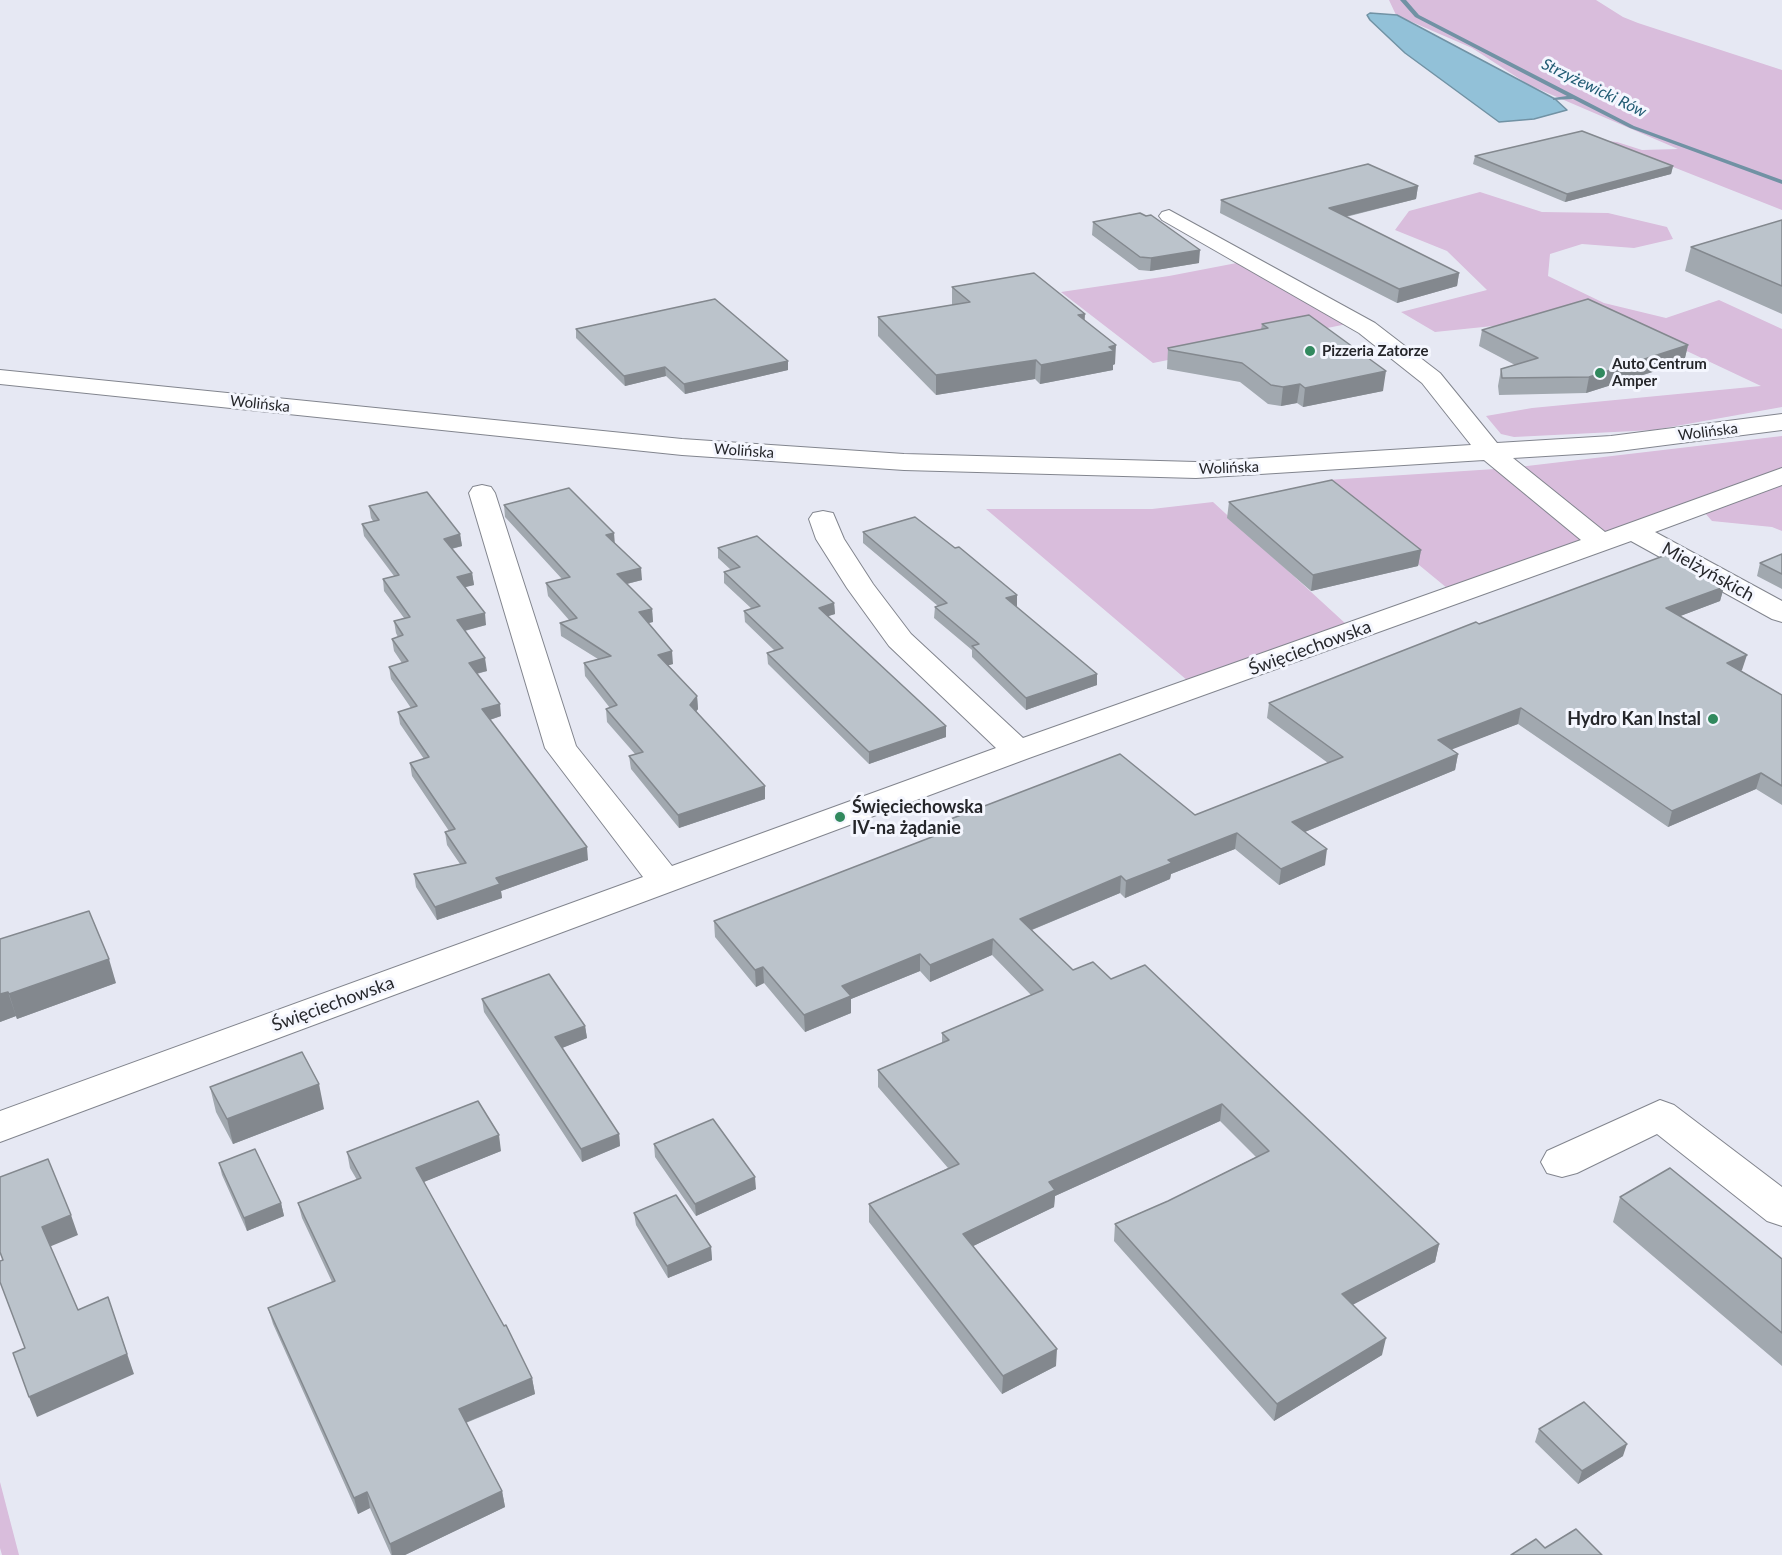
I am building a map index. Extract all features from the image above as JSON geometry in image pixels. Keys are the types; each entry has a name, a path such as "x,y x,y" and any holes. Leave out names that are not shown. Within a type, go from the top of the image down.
{"street":[{"path":"1169,216 1367,328 1431,378 1490,452 1600,542"},
{"name":"Wolińska","path":"0,377 682,447 904,462 1196,470 1611,444 1782,422"},
{"name":"Święciechowska","path":"0,1126 1018,751 1782,476"},
{"path":"482,493 561,748 665,881"},
{"path":"823,519 830,539 848,568 900,640 1018,751"},
{"name":"Mielżyńskich","path":"1633,531 1782,613"},
{"path":"1562,1162 1660,1114 1782,1210"}],"shaded area":[{"path":"1389,0 1596,0 1623,17 1638,23 1782,70 1782,210 1663,163 1584,139 1617,142 1642,150 1678,149 1529,85 1472,48 1396,15"},
{"path":"1480,192 1542,212 1608,213 1667,227 1673,239 1634,248 1582,244 1550,254 1548,276 1604,303 1666,318 1719,300 1782,329 1782,407 1654,430 1514,437 1501,434 1486,416 1532,408 1761,386 1674,345 1551,320 1435,332 1401,312 1487,290 1447,251 1395,230 1409,211"},
{"path":"1247,261 1357,322 1153,363 1061,292 1169,276"},
{"path":"1782,436 1782,469 1447,588 1329,491 1327,480 1510,468"},
{"path":"1782,483 1782,531 1772,527 1712,521 1704,512"},
{"path":"1213,502 1346,624 1188,681 986,509 1152,509"},
{"path":"0,1482 19,1555 2,1555 0,1548"}],"water":[{"path":"1370,13 1397,15 1555,99 1567,110 1534,119 1499,122 1405,53 1370,20 1367,15"}],"building":[{"path":"1582,131 1673,166 1567,194 1475,156"},
{"path":"1368,164 1418,186 1329,208 1459,273 1399,289 1221,200"},
{"path":"1140,213 1146,216 1151,215 1200,250 1151,258 1140,257 1093,222"},
{"path":"1782,220 1782,286 1691,247"},
{"path":"1034,273 1085,314 1078,315 1116,345 1109,347 1114,351 1041,365 1036,360 936,375 878,317 970,302 952,287"},
{"path":"715,299 788,361 684,384 665,367 624,376 576,329"},
{"path":"1588,299 1688,345 1589,377 1502,378 1501,369 1538,358 1482,330"},
{"path":"1309,315 1386,371 1305,388 1300,384 1283,387 1271,385 1242,363 1168,348 1268,328 1262,324"},
{"path":"1332,480 1421,550 1313,575 1229,502"},
{"path":"569,488 614,533 606,535 641,568 617,574 652,609 639,612 672,651 658,655 697,696 690,705 765,786 678,815 629,756 643,752 606,709 617,705 584,663 611,656 560,623 577,618 546,583 570,577 504,505"},
{"path":"427,492 460,534 444,539 472,573 457,577 485,613 457,620 485,658 469,663 500,704 482,709 587,847 496,878 500,884 435,907 414,874 466,863 445,832 455,829 410,763 429,757 398,712 417,706 389,667 408,661 392,639 403,635 394,621 410,617 383,579 399,575 362,524 379,520 369,506"},
{"path":"915,517 955,548 959,547 1017,595 1006,598 1097,674 1026,698 972,646 979,644 935,607 947,603 863,532"},
{"path":"757,536 834,603 819,608 946,726 869,752 767,653 783,648 744,611 760,606 724,572 740,567 718,548"},
{"path":"1782,554 1782,574 1760,563"},
{"path":"1666,555 1724,587 1666,608 1747,655 1727,663 1782,695 1782,786 1761,773 1672,811 1521,708 1438,740 1458,754 1292,822 1327,849 1281,869 1237,833 1168,860 1172,863 1126,881 1121,876 1020,919 1073,970 1093,962 1111,979 1145,965 1439,1244 1342,1294 1386,1338 1277,1404 1115,1224 1168,1201 1269,1151 1222,1104 1049,1182 1055,1190 963,1234 1057,1349 1003,1376 869,1204 959,1164 878,1070 949,1040 942,1033 1043,990 993,939 930,965 920,954 842,986 851,996 804,1015 763,967 755,970 714,921 937,835 933,830 951,823 948,820 1120,754 1195,815 1343,757 1269,703 1476,622 1479,624"},
{"path":"89,911 109,959 9,994 8,992 0,994 0,939"},
{"path":"549,974 585,1026 555,1037 619,1134 581,1149 482,999"},
{"path":"302,1052 319,1084 227,1119 210,1087"},
{"path":"478,1101 499,1135 416,1168 504,1326 506,1325 532,1378 459,1409 502,1491 390,1544 367,1492 354,1498 268,1308 335,1281 298,1203 361,1178 347,1152"},
{"path":"713,1119 755,1177 695,1204 654,1144"},
{"path":"255,1149 281,1203 244,1218 219,1163"},
{"path":"48,1159 71,1215 42,1227 78,1310 108,1297 127,1354 29,1397 13,1353 25,1348 0,1282 0,1261 3,1260 0,1252 0,1177"},
{"path":"1670,1168 1782,1259 1782,1333 1620,1197"},
{"path":"676,1195 711,1247 667,1266 634,1213"},
{"path":"1584,1402 1627,1444 1582,1471 1539,1429"},
{"path":"1576,1529 1602,1555 1511,1555 1536,1539 1545,1548"}],"waterway":[{"name":"Strzyżewicki Rów","path":"1403,0 1417,16 1574,97"},
{"path":"1555,99 1574,97"},
{"name":"Strzyżewicki Rów","path":"1574,97 1632,127 1782,182"}],"place":[{"name":"Pizzeria Zatorze","path":"1310,351"},
{"name":"Auto Centrum Amper","path":"1600,373"},
{"name":"Hydro Kan Instal","path":"1713,719"},
{"name":"Święciechowska IV-na żądanie","path":"840,817"}]}
